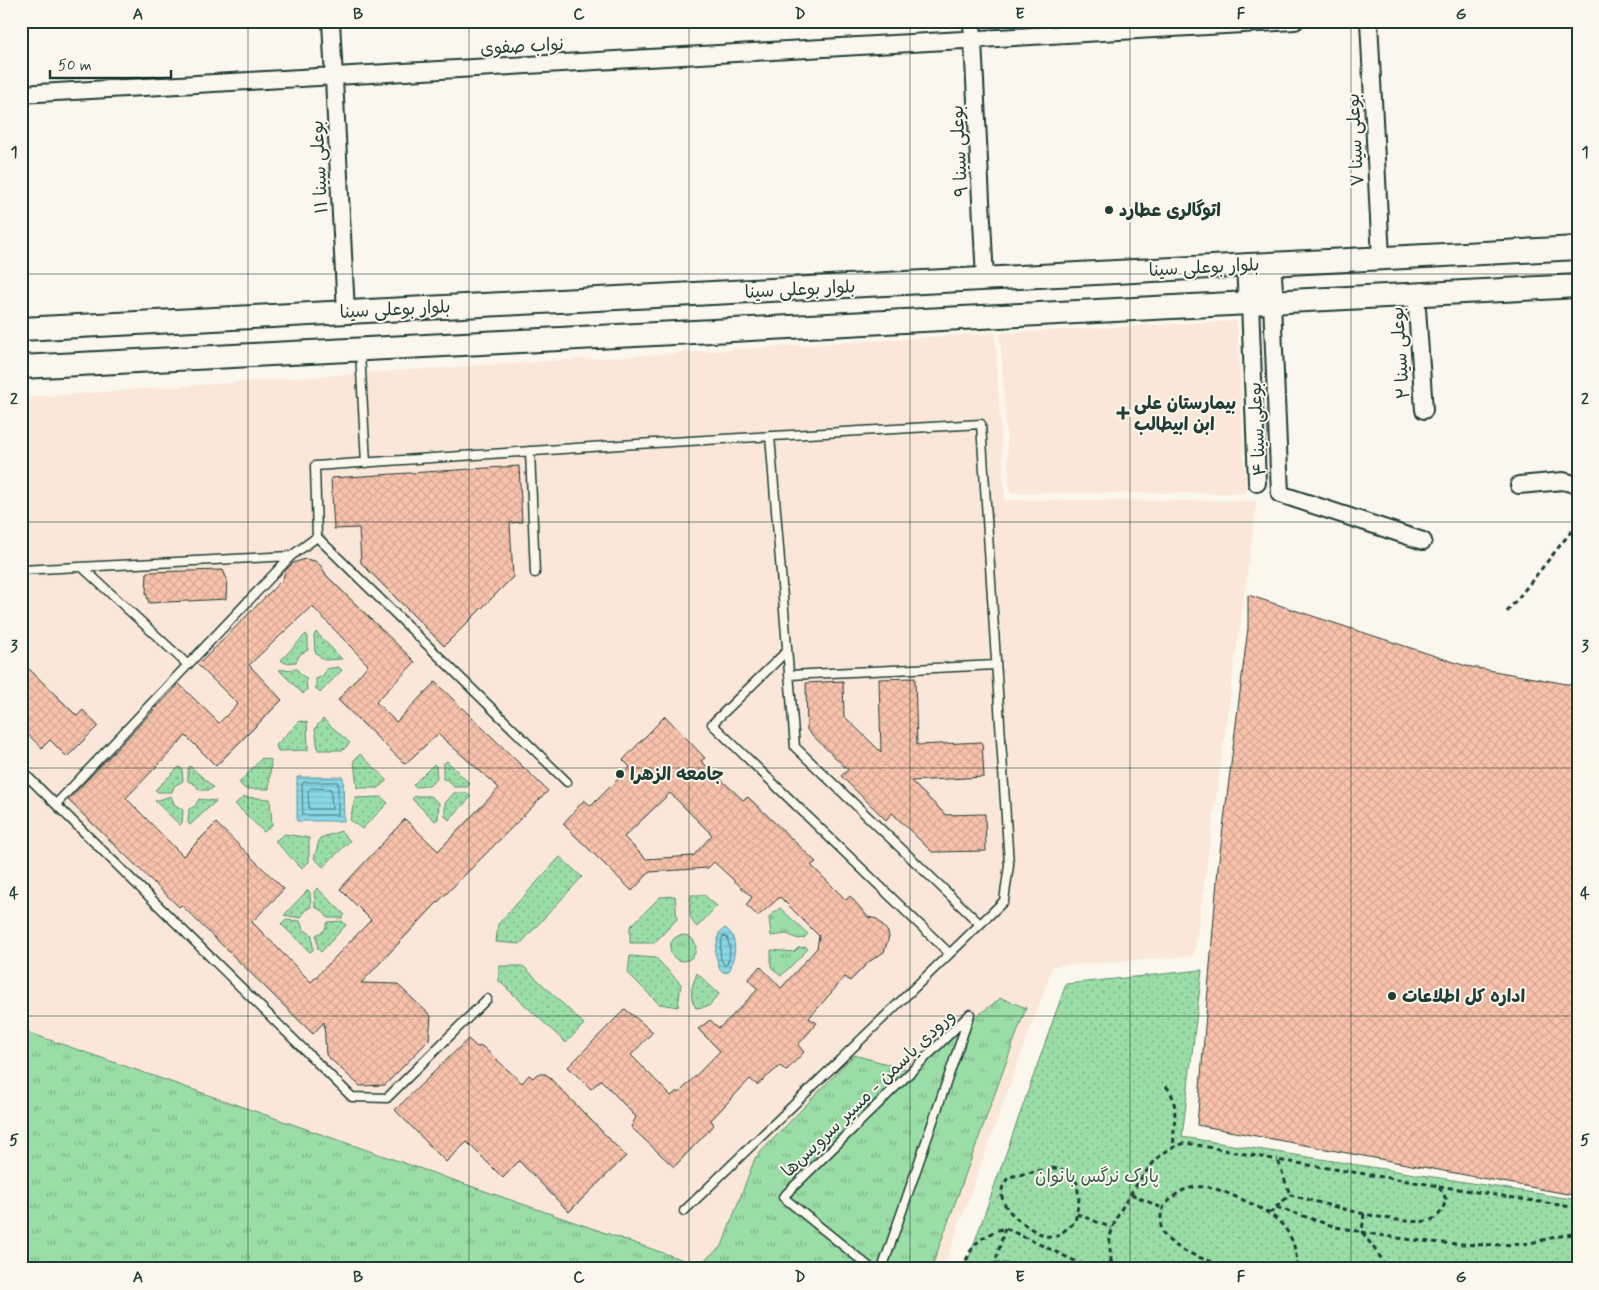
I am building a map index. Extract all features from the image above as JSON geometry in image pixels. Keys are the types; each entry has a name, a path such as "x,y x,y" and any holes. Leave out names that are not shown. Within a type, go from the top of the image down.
{"main road":[{"name":"بلوار بوعلی سینا","path":"21,329 1578,248"},
{"path":"1258,264 1272,308"},
{"path":"1250,309 1258,264"},
{"path":"21,367 360,349 1272,308 1416,294 1578,286"}],"street":[{"name":"بوعلی سینا ۱۱","path":"331,21 346,312"},
{"name":"بوعلی سینا ۹","path":"972,21 985,280"},
{"name":"نواب صفوی","path":"21,94 1295,21"},
{"name":"بوعلی سینا ۷","path":"1369,21 1381,258"},
{"name":"بوعلی سینا ۲","path":"1416,294 1424,410"},
{"name":"بوعلی سینا ۴","path":"1272,308 1280,494 1422,542"},
{"name":"بوعلی سینا ۴","path":"1250,309 1257,483"},
{"path":"1254,403 1276,402"},
{"path":"1519,485 1563,481 1578,484"}],"lane":[{"path":"360,349 366,463"},
{"path":"567,782 317,537 315,466 981,424 1009,865 1004,901 684,1210"},
{"path":"770,436 795,747 980,924"},
{"path":"530,451 535,573"},
{"path":"56,804 291,556 317,537"},
{"path":"21,570 291,556"},
{"path":"82,567 188,665"},
{"path":"788,651 712,724 949,953"},
{"path":"790,675 996,665"},
{"path":"21,770 352,1097 387,1098 487,999"},
{"name":"ورودی یاسمن - مسیر سرویس‌ها","path":"872,1269 783,1197 970,1014 882,1269"}],"path":[{"path":"1507,612 1578,523"},
{"path":"1166,1086 1172,1093 1176,1105 1172,1127 1174,1147"},
{"path":"1111,1262 1110,1239 1112,1228 1140,1179 1155,1162 1174,1147 1186,1143 1278,1160 1578,1208"},
{"path":"1278,1160 1290,1195"},
{"path":"1052,1168 1066,1171 1076,1183 1080,1198 1075,1222 1058,1236 1044,1236 1005,1209 1002,1197 1005,1181 1009,1177 1052,1168"},
{"path":"1290,1195 1364,1214 1421,1222 1434,1219 1442,1212 1446,1199 1439,1186"},
{"path":"1238,1269 1207,1260 1184,1250 1166,1238 1160,1226 1162,1208 1176,1193 1196,1187 1216,1189 1270,1213 1288,1231 1297,1250 1297,1269"},
{"path":"1131,1194 1162,1208"},
{"path":"1270,1213 1290,1195"},
{"path":"1276,1207 1336,1227 1395,1238 1466,1245 1529,1243 1553,1237 1578,1234"},
{"path":"1077,1214 1112,1228"},
{"path":"1364,1214 1362,1232 1389,1269"},
{"path":"1005,1228 996,1263 1043,1269"},
{"path":"963,1269 968,1252 985,1234 1005,1228 1041,1243 1092,1269"},
{"path":"1041,1243 1044,1236"},
{"path":"1101,1269 1111,1262"},
{"path":"1111,1262 1131,1269"}],"shaded area":[{"name":"بیمارستان علی ابن ابیطالب","path":"1237,321 1246,493 1010,493 1000,333"},
{"name":"جامعه الزهرا","path":"995,333 1005,500 1257,501 1194,956 1053,966 943,1269 21,1269 21,398 377,372"}],"green space":[{"path":"316,632 342,659 324,660 315,652 314,636"},
{"path":"306,634 308,637 308,650 300,654 296,662 285,663 281,660"},
{"path":"338,667 342,670 320,693 316,689 316,679 323,676 326,669"},
{"path":"297,669 306,678 307,690 303,694 279,670"},
{"path":"323,719 350,743 343,750 318,750 315,728"},
{"path":"300,721 307,722 308,750 278,751 276,745"},
{"path":"360,754 387,780 379,788 357,788 354,760"},
{"path":"262,758 271,760 269,789 245,789 239,783"},
{"path":"447,761 470,784 467,787 454,787 448,780 443,779 443,764"},
{"path":"434,764 436,766 437,779 429,786 415,787 413,785"},
{"path":"190,766 213,787 210,790 199,790 196,785 188,781 188,769"},
{"path":"179,767 182,769 183,781 174,786 172,792 158,792 155,790"},
{"path":"454,793 467,793 471,797 449,820 445,816 445,803"},
{"path":"171,796 174,804 183,810 182,823 180,825 155,801"},
{"path":"415,796 430,796 439,803 438,819 435,821 412,799"},
{"path":"244,797 270,799 272,825 264,832 235,804"},
{"path":"381,797 388,803 362,829 350,820 355,798"},
{"path":"199,799 216,801 190,825 188,823 189,809 195,806"},
{"path":"341,831 350,841 323,867 314,858 320,838"},
{"path":"285,834 309,838 309,862 301,868 275,841"},
{"path":"560,857 582,877 520,944 496,942 498,924"},
{"path":"317,888 345,915 342,918 328,918 323,911 315,907 314,892"},
{"path":"308,890 310,892 311,907 305,910 301,918 284,915"},
{"path":"691,895 704,895 717,906 697,927 690,916"},
{"path":"675,896 677,919 654,943 630,943 630,927 660,897"},
{"path":"780,908 808,934 804,938 798,939 787,934 771,936 769,917"},
{"path":"285,920 300,921 303,929 312,935 313,950 310,952 281,924"},
{"path":"342,921 346,925 321,952 318,949 316,935 324,931 328,922"},
{"path":"683,935 692,939 696,948 692,957 683,961 674,957 670,948 674,939"},
{"path":"806,947 808,949 781,976 771,967 771,950 794,952 798,948"},
{"path":"630,956 656,958 681,984 678,1007 659,1004 628,973"},
{"path":"499,966 523,966 584,1024 566,1043 499,981"},
{"name":"پارک نرگس بانوان","path":"1202,970 1182,1137 1578,1200 1578,1269 965,1269 1066,984"},
{"path":"697,973 719,994 709,1006 696,1008 692,999 692,990"},
{"path":"1001,998 1026,1008 931,1269 21,1269 21,1030 698,1265 722,1246 755,1158 854,1055 906,1069"}],"water":[{"path":"297,777 343,777 344,821 297,821"},
{"path":"725,928 732,936 735,947 732,965 726,973 720,970 715,953 719,933"}],"building":[{"path":"519,466 522,522 510,523 513,577 444,646 361,563 359,528 334,529 331,478"},
{"path":"305,559 315,561 321,566 327,576 415,662 376,702 396,722 435,682 548,791 361,983 397,984 431,1016 429,1040 385,1085 360,1086 326,1055 324,1022 313,1034 181,905 179,907 68,800 179,684 219,723 238,704 198,665 283,579 285,571 293,563","holes":["312,606 368,665 338,700 405,764 438,734 499,788 438,851 405,819 340,889 371,920 311,982 252,922 284,889 216,823 183,856 126,798 186,736 216,766 282,700 249,665"]},
{"path":"223,570 227,579 226,599 149,603 146,593 147,572"},
{"name":"اداره کل اطلاعات","path":"1248,595 1466,666 1578,686 1578,1196 1197,1125 1218,868 1248,628"},
{"path":"21,661 77,716 83,710 98,726 67,757 50,740 42,748 21,728"},
{"path":"915,678 917,745 982,742 984,777 911,781 946,815 985,814 986,851 932,852 892,813 886,820 841,776 848,770 807,730 806,683 843,681 844,716 881,752 879,679"},
{"path":"665,716 705,758 701,761 743,800 748,797 816,862 811,865 846,900 850,896 868,917 877,919 888,932 889,937 884,952 870,961 850,981 845,977 809,1018 817,1023 798,1045 804,1052 786,1071 780,1066 757,1085 750,1079 711,1120 714,1125 674,1167 631,1127 636,1117 601,1080 591,1089 568,1067 625,1009 653,1032 631,1055 671,1096 677,1091 679,1093 720,1051 698,1029 710,1020 719,1028 730,1018 758,989 748,980 760,966 781,988 817,948 819,936 780,897 758,916 746,905 752,897 714,862 708,868 650,872 632,891 563,824 584,800 591,806 630,767 623,760","holes":["670,793 712,835 693,856 646,859 624,837"]},
{"path":"468,1039 477,1047 482,1046 522,1083 529,1075 533,1078 537,1074 546,1074 626,1156 569,1212 519,1161 503,1178 467,1142 446,1162 395,1110"}],"place":[{"name":"اتوگالری عطارد","path":"1109,210"},
{"name":"بیمارستان علی ابن ابیطالب","path":"1123,413"},
{"name":"جامعه الزهرا","path":"620,774"},
{"name":"اداره کل اطلاعات","path":"1392,996"}]}
